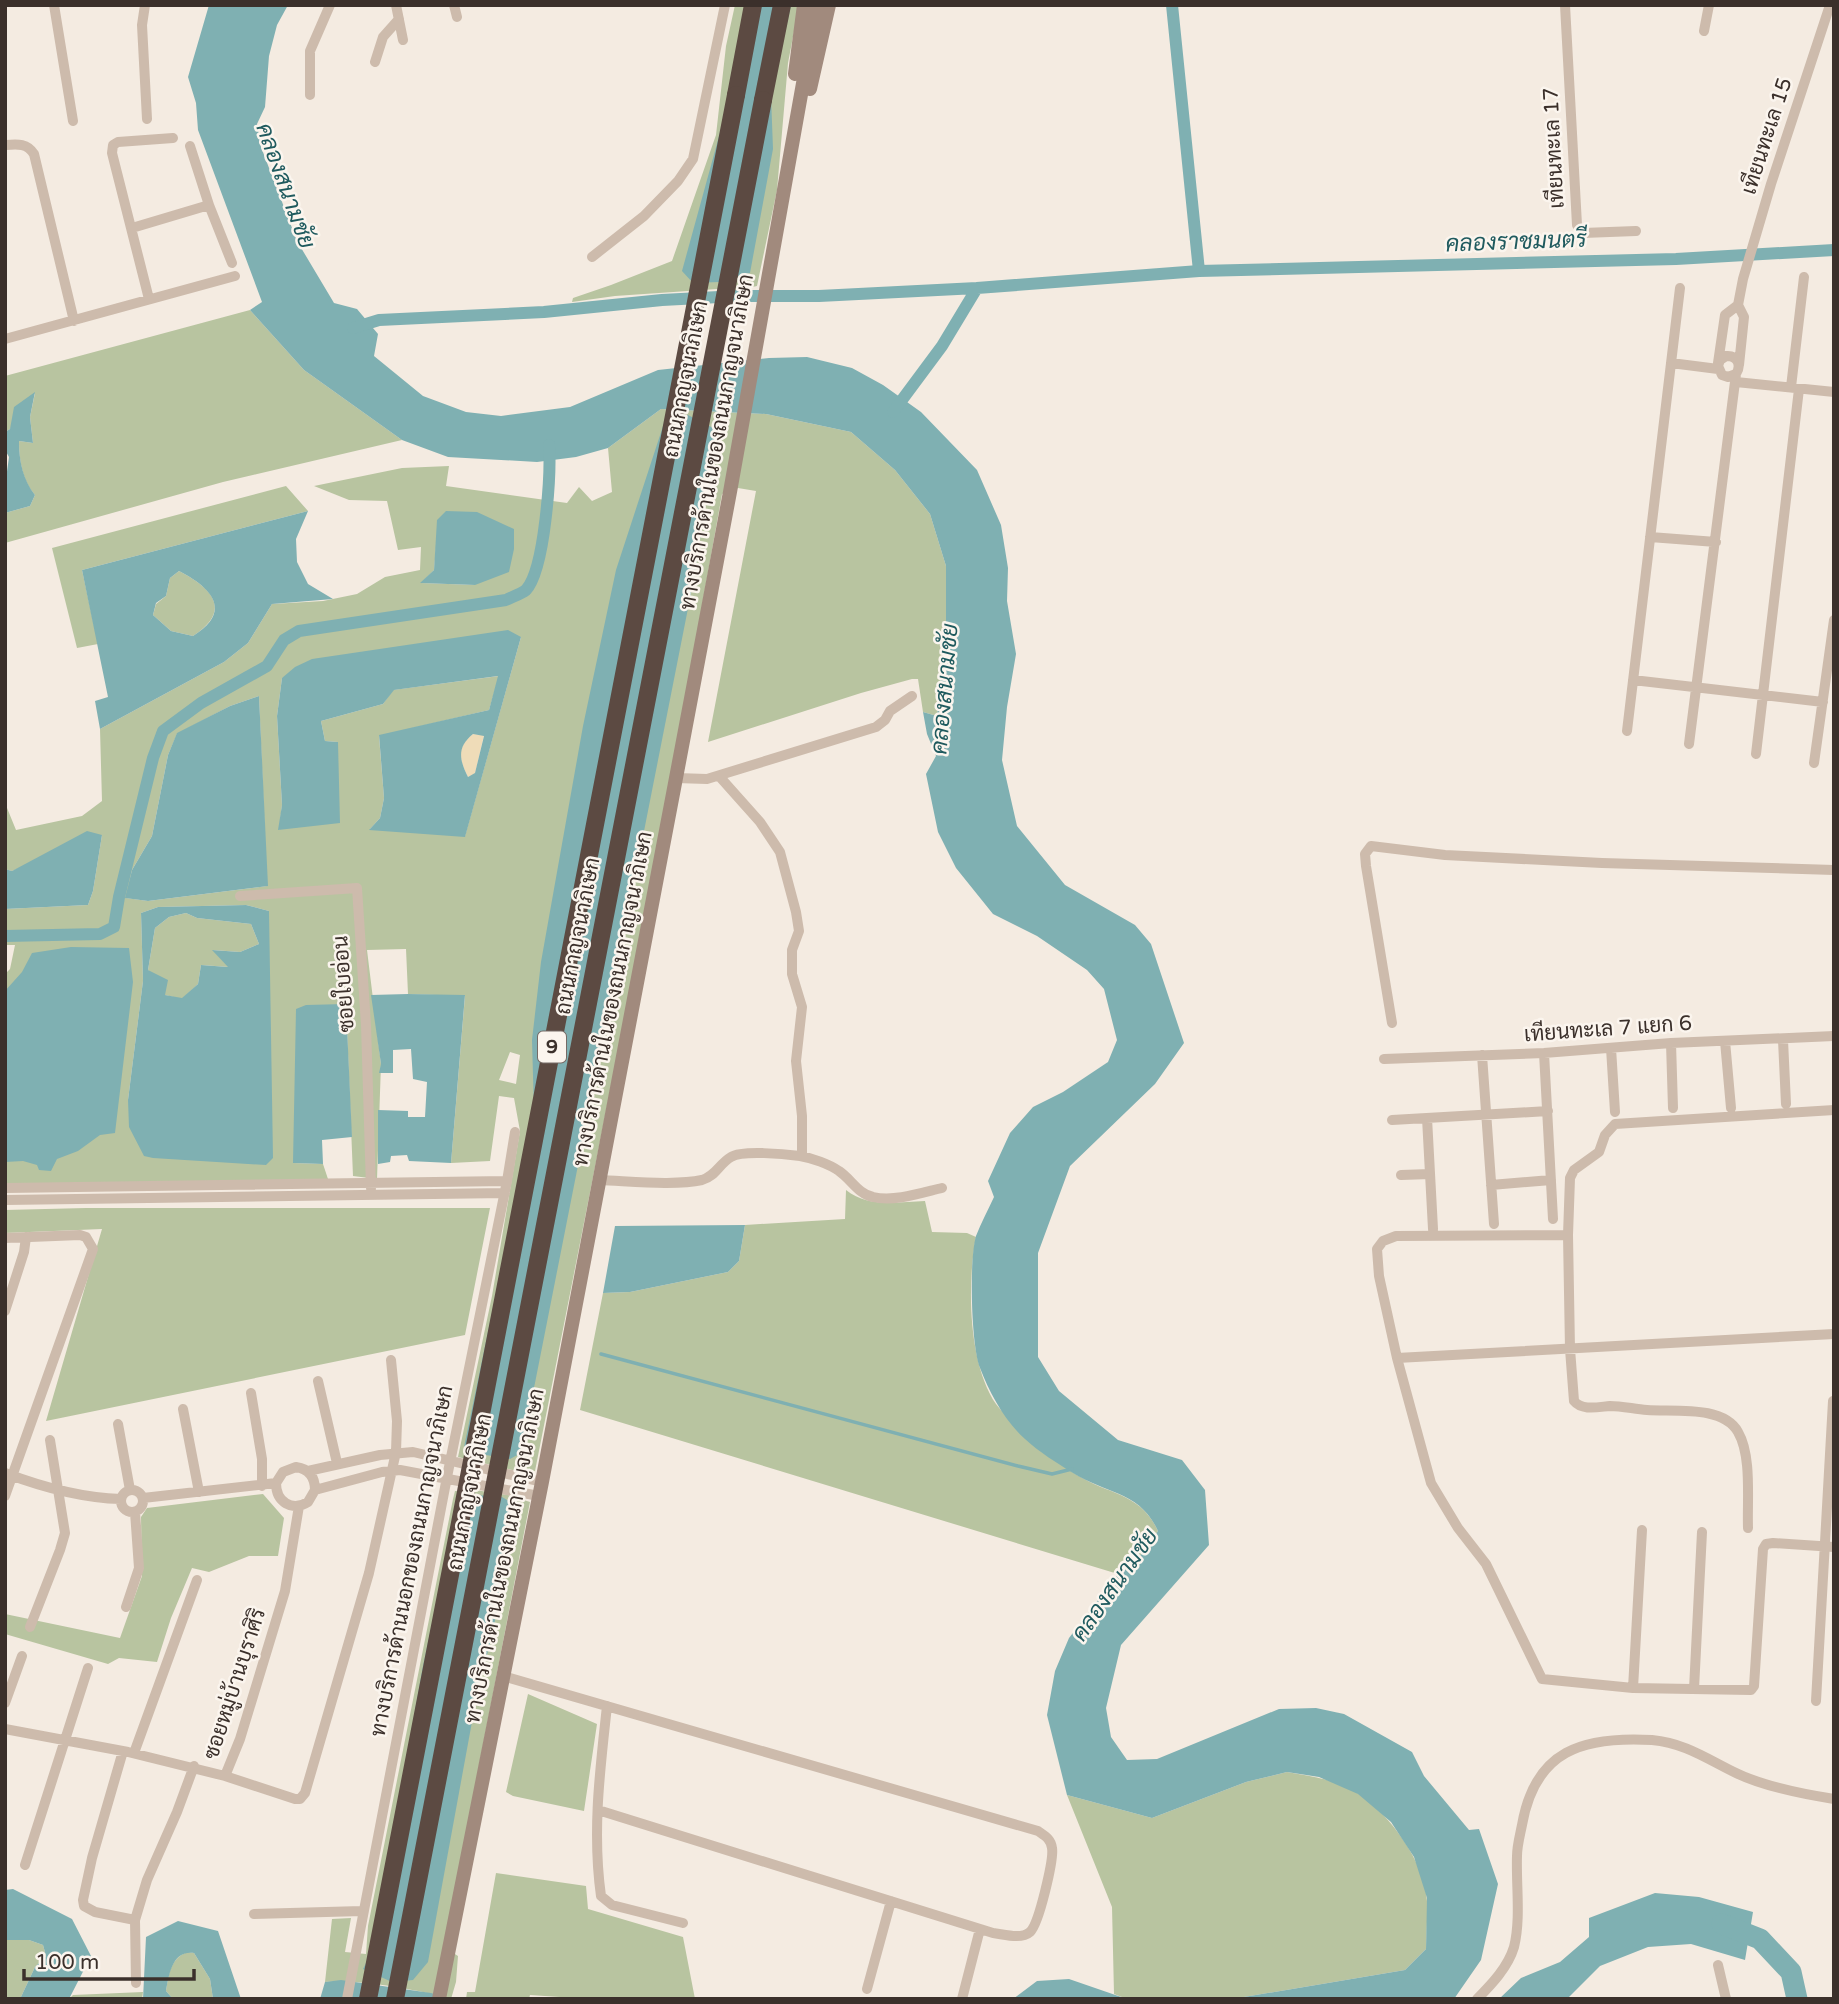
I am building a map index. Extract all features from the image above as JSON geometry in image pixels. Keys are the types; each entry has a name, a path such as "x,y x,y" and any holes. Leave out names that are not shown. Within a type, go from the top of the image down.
{"highway":[{"name":"ถนนกาญจนาภิเษก","path":"368,1999 754,5"},
{"name":"ถนนกาญจนาภิเษก","path":"395,1999 782,5"}],"main road":[{"path":"783,190 804,5"},
{"name":"ทางบริการด้านในของถนนกาญจนาภิเษก","path":"439,1999 600,1180 730,492 817,5"},
{"path":"783,190 806,111 829,5"}],"street":[{"path":"54,5 73,121"},
{"path":"145,5 142,25 147,118"},
{"path":"310,95 310,51 330,5"},
{"path":"396,5 403,40"},
{"path":"454,5 457,18"},
{"path":"592,257 644,216 678,181 693,159 725,5"},
{"name":"เทียนทะเล 17","path":"1565,5 1577,225 1583,233 1636,231"},
{"path":"1704,31 1709,5"},
{"name":"เทียนทะเล 15","path":"1738,305 1743,278 1830,5"},
{"path":"375,62 383,37 399,19"},
{"path":"149,299 112,153 113,145 118,142 173,138"},
{"path":"5,145 22,144 34,154 74,321"},
{"path":"190,146 232,263"},
{"path":"132,228 209,205"},
{"path":"5,339 235,276"},
{"path":"1756,754 1795,388 1804,277"},
{"path":"1627,731 1680,288"},
{"path":"1689,744 1716,542 1737,374 1744,317 1738,305 1725,315 1718,366 1725,376 1737,374 1795,388 1834,392"},
{"path":"1718,366 1723,357 1730,356 1737,359 1737,374"},
{"path":"1671,363 1718,366"},
{"path":"1650,537 1716,542"},
{"path":"1814,763 1834,620"},
{"path":"1633,680 1823,702"},
{"path":"676,778 701,780 876,727 885,720 890,710 912,696"},
{"path":"719,775 760,822 780,852 796,912 799,931 792,950 792,974 803,1007 796,1061 802,1116 802,1156"},
{"path":"1392,1023 1365,854 1371,846 1446,855 1834,870"},
{"name":"ซอยใบอ่อน","path":"240,896 358,888 372,1190"},
{"name":"เทียนทะเล 7 แยก 6","path":"1384,1059 1544,1053 1671,1043 1834,1036"},
{"path":"1783,1040 1786,1104"},
{"path":"1725,1041 1731,1108"},
{"path":"1671,1043 1673,1108"},
{"path":"1611,1048 1615,1112"},
{"path":"1544,1053 1553,1219"},
{"path":"1482,1055 1494,1224"},
{"path":"1748,1528 1747,1467 1741,1438 1733,1425 1709,1414 1578,1405 1574,1401 1570,1349 1568,1235 1572,1173 1599,1152 1605,1135 1615,1124 1834,1110"},
{"path":"1392,1120 1548,1111"},
{"path":"1427,1118 1433,1229"},
{"name":"ทางบริการด้านนอกของถนนกาญจนาภิเษก","path":"347,1999 447,1477 508,1181 515,1132"},
{"path":"600,1180 694,1181 711,1177 724,1162 736,1155 802,1156 840,1172 864,1194 874,1198 907,1196 942,1188"},
{"path":"1401,1175 1430,1174"},
{"path":"1491,1185 1551,1180"},
{"path":"5,1199 222,1197 508,1181"},
{"path":"221,1185 222,1197"},
{"path":"5,1188 221,1185 505,1194"},
{"path":"5,1238 80,1235 86,1237 93,1249 9,1474 5,1496"},
{"path":"1568,1235 1396,1236 1383,1241 1377,1249 1379,1276 1397,1358 1431,1483 1458,1528 1486,1564 1540,1677 1546,1681 1633,1688 1749,1691 1753,1688 1763,1549 1766,1545 1830,1546"},
{"path":"5,1311 24,1252 26,1237"},
{"path":"1397,1358 1834,1334"},
{"path":"225,1776 295,1799 300,1799 305,1793 369,1573 396,1452 397,1421 391,1360"},
{"path":"318,1381 337,1463"},
{"path":"251,1393 262,1459 262,1486"},
{"path":"1816,1701 1830,1546 1833,1401"},
{"path":"183,1409 199,1492"},
{"path":"118,1424 130,1490"},
{"path":"30,1627 61,1550 65,1533 50,1440"},
{"path":"308,1471 396,1452 413,1452 540,1489"},
{"path":"296,1467 308,1471 313,1477 315,1490 308,1502 289,1506 283,1502 276,1490 276,1483 278,1477 289,1468 296,1467"},
{"path":"315,1490 390,1470 540,1489"},
{"path":"9,1474 58,1490 121,1499"},
{"path":"143,1498 276,1483"},
{"path":"130,1490 138,1491 143,1498 142,1507 135,1512"},
{"path":"121,1499 130,1490"},
{"path":"121,1499 123,1507 135,1512"},
{"name":"ซอยหมู่บ้านบุราศิริ","path":"5,1729 134,1753 225,1776 240,1739 285,1591 299,1506"},
{"path":"126,1607 139,1568 135,1512"},
{"path":"1633,1688 1642,1530"},
{"path":"1694,1689 1702,1532"},
{"path":"134,1753 197,1580"},
{"path":"5,1703 22,1656"},
{"path":"25,1865 88,1668"},
{"path":"503,1676 1038,1831 1049,1839 1053,1849 1041,1911 1030,1933 1022,1937 980,1928 597,1810"},
{"path":"607,1706 597,1810 597,1869 601,1896 612,1905 683,1923"},
{"path":"1477,1999 1494,1981 1513,1950 1516,1935 1517,1852 1525,1803 1539,1775 1556,1758 1578,1746 1608,1740 1653,1740 1681,1745 1738,1774 1834,1799"},
{"path":"123,1751 92,1858 83,1900 84,1906 95,1912 135,1920"},
{"path":"136,1983 135,1920 147,1880 194,1766"},
{"path":"867,1989 891,1901"},
{"path":"254,1914 362,1911"},
{"path":"962,1999 980,1928"},
{"path":"1718,1965 1726,1999"}],"green space":[{"path":"735,5 799,5 788,63 777,190 757,286 734,291 717,289 615,296 572,302 573,298 672,261 716,135 726,46"},
{"path":"250,310 304,370 402,440 223,482 5,543 5,513 30,506 35,495 22,470 19,441 33,443 30,417 35,393 10,429 5,432 5,376"},
{"path":"661,409 766,414 851,432 895,470 930,514 946,566 946,631 937,716 923,712 918,679 912,679 708,742 756,491 738,488 722,494 667,802 535,1471 525,1473 458,1457 492,1296 520,1131 514,1098 499,1096 490,1161 451,1163 465,996 408,994 406,949 367,950 381,1064 377,1179 353,1176 346,1004 293,1163 323,1164 328,1179 5,1188 5,974 10,969 15,945 5,945 5,909 88,905 93,891 102,835 12,871 5,869 5,803 16,830 82,816 102,801 100,729 224,662 248,643 272,604 323,601 357,594 385,577 420,570 421,547 398,550 387,501 349,500 314,486 402,468 449,466 446,486 567,503 579,487 592,501 612,492 608,448","holes":["436,548 475,585 421,583 434,570","521,637 465,836 370,829 380,818 384,798 379,736 489,710 499,676 393,690 383,704 321,721 325,741 338,742 279,830 282,805 277,716 282,678","259,696 267,886 148,901 126,898 132,870 152,836 168,755 177,734 230,706","246,905 269,911 266,1165 128,1100 143,981 141,913 158,907","510,1052 520,1055 516,1084 499,1080"]},
{"path":"286,486 308,511 82,570 98,644 77,648 52,548"},
{"path":"179,571 208,592 215,608 205,626 193,636 171,631 153,615 156,604 166,596 170,578"},
{"path":"186,913 197,918 251,924 259,944 240,952 213,950 229,967 201,965 198,984 182,999 165,995 148,970 155,928 169,917"},
{"path":"846,1190 874,1202 925,1201 932,1232 967,1233 976,1237 971,1277 972,1323 980,1367 996,1404 1072,1472 1123,1496 1143,1509 1158,1531 1143,1553 1118,1574 580,1410 603,1293 630,1292 728,1272 739,1261 745,1225 845,1219"},
{"path":"490,1208 465,1335 46,1421 102,1229 5,1233 5,1210"},
{"path":"475,1490 508,1495 530,1502 444,1947 458,1956 456,1982 451,1999 387,1986 325,1982 332,1919 351,1918 345,1952 366,1954 368,1926 453,1499 455,1491"},
{"path":"263,1494 284,1518 278,1556 249,1556 209,1572 192,1568 171,1618 157,1662 119,1658 108,1664 5,1634 5,1614 120,1638 142,1576 141,1517 147,1508"},
{"path":"528,1694 597,1724 584,1811 513,1796 506,1792"},
{"path":"1287,1772 1324,1779 1351,1789 1371,1803 1394,1827 1413,1856 1425,1886 1426,1949 1405,1970 1232,1999 1127,1999 1114,1994 1112,1907 1067,1795 1152,1818 1246,1782"},
{"path":"496,1873 586,1886 588,1909 683,1937 695,1999 590,1999 530,1995 529,1999 466,1999 467,1992 475,1992"},
{"path":"5,1940 29,1940 43,1945 46,1956 35,1967 20,1999 5,1999"},
{"path":"187,1952 194,1953 210,1979 213,1999 173,1999 166,1991 174,1963"},
{"path":"143,1992 142,1999 69,1999 73,1995"}],"sand":[{"path":"473,734 484,735 475,774 468,777 461,754 464,744"}],"water":[{"path":"209,5 288,5 277,25 269,56 265,107 257,124 261,147 297,241 334,303 357,309 378,334 374,356 423,396 466,412 501,416 570,407 658,370 769,358 807,357 852,368 883,385 921,412 977,470 1001,525 1008,568 1007,601 1016,654 1002,760 1017,826 1065,885 1135,925 1151,944 1184,1043 1155,1084 1070,1166 1038,1253 1038,1357 1059,1391 1118,1440 1182,1460 1205,1490 1209,1545 1121,1645 1106,1708 1111,1737 1127,1760 1157,1759 1279,1709 1316,1708 1344,1714 1412,1752 1424,1776 1469,1830 1479,1829 1498,1884 1481,1960 1454,1999 1232,1999 1405,1970 1426,1949 1427,1898 1414,1857 1391,1822 1358,1794 1319,1777 1287,1772 1246,1782 1152,1818 1067,1795 1047,1715 1055,1671 1069,1638 1118,1574 1143,1553 1158,1531 1142,1508 1121,1495 1085,1480 1048,1457 1025,1439 1005,1415 988,1388 977,1357 973,1323 972,1263 976,1236 994,1197 988,1181 1010,1133 1033,1107 1063,1092 1108,1062 1117,1040 1104,989 1087,970 1037,936 993,914 956,868 938,832 926,774 936,756 927,734 923,712 937,716 946,631 946,566 930,514 895,470 851,432 766,414 661,409 608,448 576,457 537,462 448,457 402,440 304,370 250,310 262,302 198,130 196,103 188,77"},
{"path":"745,5 791,5 771,96 773,149 750,273 719,282 693,283 682,271 721,129"},
{"path":"35,392 30,417 33,443 19,441 22,470 35,495 30,506 5,513 9,457 5,450 5,432 10,429 14,407"},
{"path":"688,415 717,430 694,578 519,1454 510,1459 486,1455 464,1447 534,1111 532,1040 541,962 583,726 616,570 666,417"},
{"path":"308,511 296,539 297,562 308,584 333,599 272,604 248,643 224,662 100,729 95,701 108,697 82,570","holes":["179,571 208,592 215,609 205,627 193,636 171,631 153,615 156,603 166,596 170,578"]},
{"path":"446,511 477,512 514,529 514,549 509,572 475,585 420,583 434,570 437,520"},
{"path":"508,630 521,637 465,837 369,830 380,818 384,798 379,735 489,710 498,676 394,690 383,704 321,721 325,741 338,742 340,823 278,830 282,805 277,716 282,678 295,667 312,659","holes":["473,734 484,736 475,773 468,777 461,759 462,749"]},
{"path":"259,696 268,886 148,901 125,898 132,870 152,836 168,755 177,733 230,706"},
{"path":"87,831 102,835 93,891 88,905 5,909 5,869 12,871"},
{"path":"246,905 269,911 273,1158 266,1165 144,1156 129,1127 128,1100 143,981 141,913 158,907","holes":["186,913 197,918 251,924 259,944 240,952 212,950 228,967 201,965 198,984 182,998 165,995 168,980 148,970 155,928 169,917"]},
{"path":"71,947 129,948 133,982 115,1133 100,1135 78,1151 57,1159 51,1171 39,1170 37,1165 23,1161 5,1162 5,991 22,972 32,953"},
{"path":"371,995 465,995 451,1163 409,1161 407,1155 391,1156 390,1162 378,1164 378,1110 408,1111 408,1117 425,1117 427,1082 413,1079 411,1049 393,1050 393,1073 379,1073 381,1064"},
{"path":"346,1004 352,1137 322,1140 323,1164 293,1163 296,1009 306,1005"},
{"path":"745,1225 739,1261 728,1272 630,1292 603,1293 615,1226"},
{"path":"477,1495 502,1497 512,1503 515,1516 492,1636 478,1689 428,1962 413,1980 392,1982 363,1969 372,1951 423,1666 457,1506"},
{"path":"13,1889 72,1919 91,1956 69,1999 20,1999 35,1967 46,1956 43,1945 29,1940 5,1940 5,1890"},
{"path":"1655,1893 1699,1897 1753,1912 1745,1960 1691,1944 1648,1947 1600,1966 1567,1999 1499,1999 1521,1978 1560,1962 1589,1937 1589,1918"},
{"path":"178,1921 218,1931 241,1999 213,1999 210,1979 194,1953 187,1953 176,1959 169,1978 166,1991 173,1999 143,1999 146,1937"},
{"path":"1069,1979 1127,1999 1013,1999 1037,1981"},
{"path":"341,1980 431,1993 449,1999 320,1999 325,1982"}],"waterway":[{"path":"893,412 942,346 977,288 1199,271 1172,5"},
{"name":"คลองราชมนตรี","path":"1199,271 1676,259 1834,250"},
{"path":"353,328 379,320 544,312 662,300 977,288"},
{"path":"5,936 100,934 114,927 153,758 163,731 201,703 267,666 284,640 299,631 506,600 526,590 533,579 542,543 548,498 549,445"},
{"path":"601,1354 1018,1466 1052,1474 1072,1469"},
{"name":"คลองสนามชัย","path":"1722,1924 1760,1939 1791,1972 1797,1999"}]}
